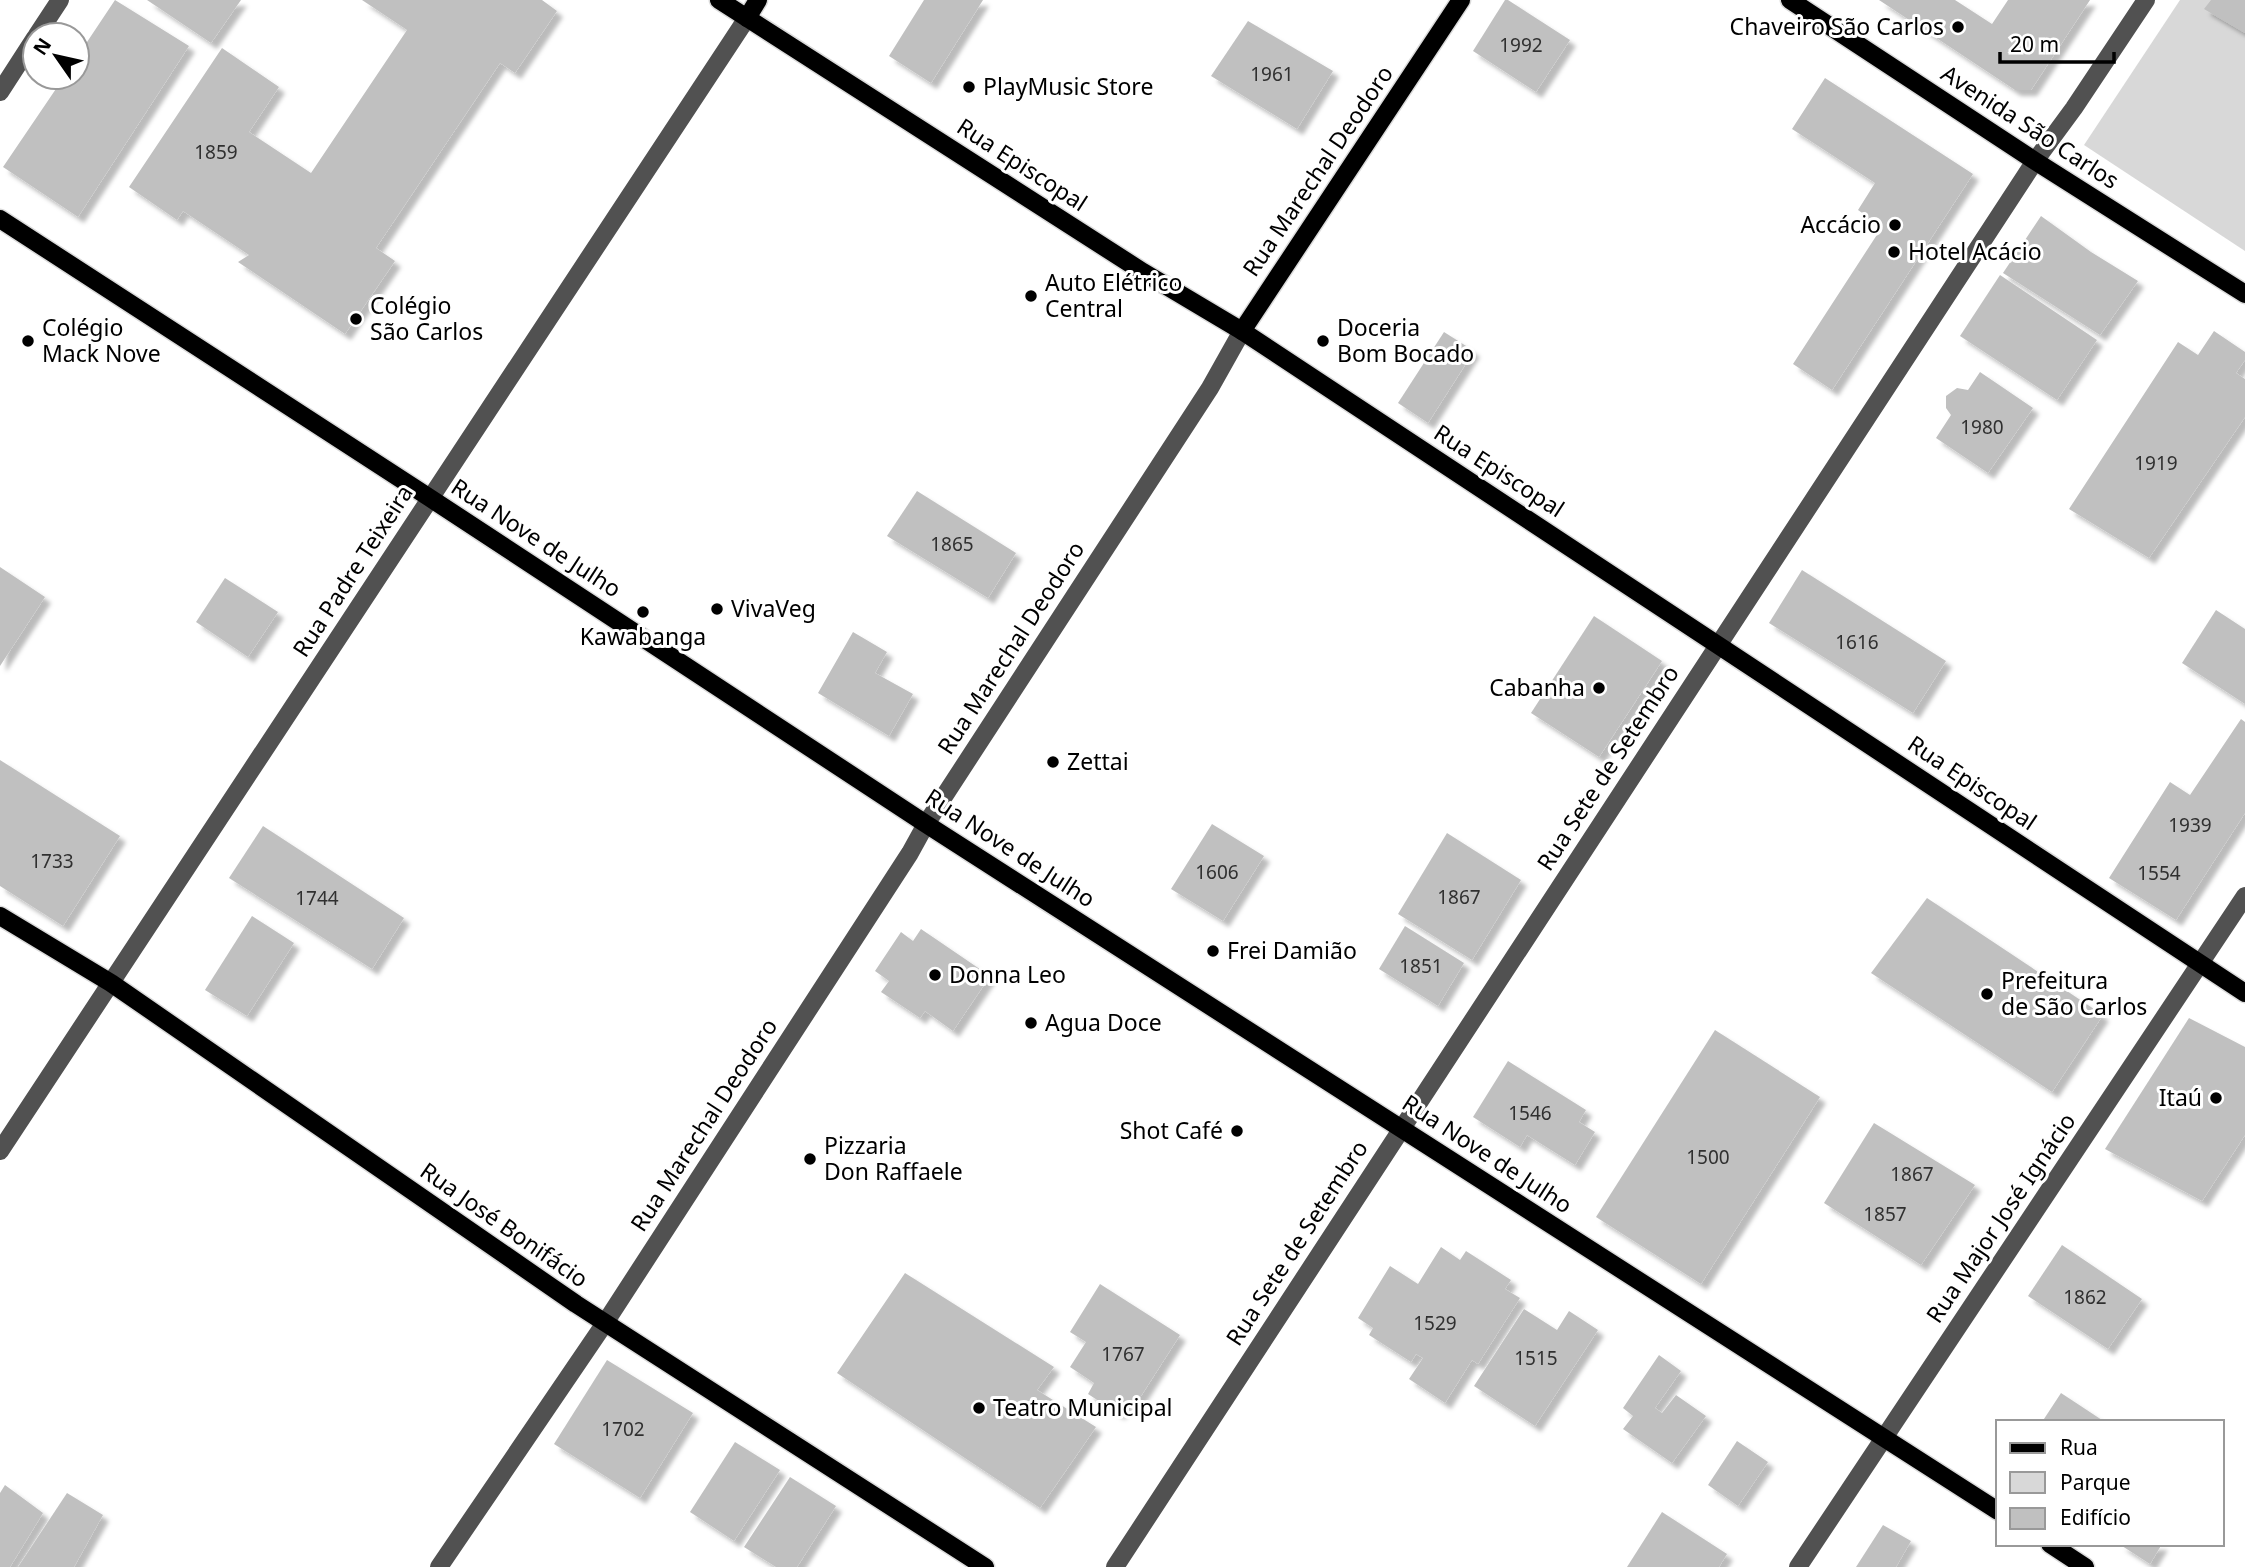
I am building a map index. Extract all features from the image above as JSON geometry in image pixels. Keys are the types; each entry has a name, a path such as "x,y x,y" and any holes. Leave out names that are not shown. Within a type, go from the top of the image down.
{"main road":[{"name":"Rua Episcopal","path":"719,0 1143,272 1242,331 2245,993"},
{"path":"747,18 758,0"},
{"name":"Rua Marechal Deodoro","path":"1242,331 1461,0"},
{"name":"Avenida São Carlos","path":"1790,0 2035,161 2245,294"},
{"name":"Rua Nove de Julho","path":"0,219 926,824 1996,1510"},
{"name":"Rua José Bonifácio","path":"0,916 111,983 605,1323 985,1567"},
{"path":"2053,1546 2085,1567"}],"street":[{"path":"46,21 60,0"},
{"name":"Rua Sete de Setembro","path":"1115,1567 2035,161 2146,0"},
{"name":"Rua Padre Teixeira","path":"0,1152 747,18"},
{"path":"0,92 21,60"},
{"name":"Rua Marechal Deodoro","path":"439,1567 605,1323 1210,388 1242,331"},
{"name":"Rua Major José Ignácio","path":"1798,1567 2245,896"}],"green space":[{"path":"2180,0 2245,0 2245,251 2084,145"}],"building":[{"path":"115,0 189,46 78,217 3,167 55,91 91,91 91,36"},
{"path":"147,0 241,0 211,43"},
{"path":"362,0 542,0 557,11 515,73 500,63 376,248 395,261 345,334 238,262 249,255 183,211 177,220 129,187 222,48 279,87 249,132 311,173 407,30"},
{"path":"924,0 983,0 931,83 889,56"},
{"path":"1505,0 1570,40 1536,92 1473,51"},
{"path":"1879,0 1955,0 1992,24 2008,0 2090,0 2031,90 2015,90"},
{"path":"2211,0 2245,0 2245,33 2204,9"},
{"path":"1248,21 1333,71 1297,129 1211,76"},
{"name":"Hotel Acácio","path":"1825,78 1973,174 1832,390 1793,364 1882,227 1858,210 1875,183 1792,129"},
{"path":"2041,216 2138,281 2100,335 2003,273"},
{"path":"2000,275 2097,340 2057,400 1960,336"},
{"path":"2214,331 2245,352 2245,360 2236,373 2245,379 2245,417 2149,558 2069,509 2178,342 2198,355"},
{"path":"1444,332 1474,351 1428,423 1398,403"},
{"path":"1980,372 2033,408 1988,473 1936,438 1951,415 1946,408 1946,396 1957,388 1968,390"},
{"path":"917,491 1016,553 988,598 887,536"},
{"path":"0,567 45,597 0,666"},
{"path":"1802,570 1946,661 1913,713 1769,623"},
{"path":"225,578 278,612 248,657 196,622"},
{"path":"2216,610 2245,629 2245,704 2182,663"},
{"path":"1594,616 1662,661 1599,757 1531,713"},
{"path":"853,632 887,652 875,673 913,694 889,736 818,693"},
{"path":"2241,719 2245,722 2245,813 2176,920 2109,878 2170,782 2190,795"},
{"path":"0,760 120,836 63,926 0,886"},
{"path":"1212,824 1264,856 1223,921 1171,889"},
{"path":"263,826 404,918 372,969 229,878"},
{"path":"1447,833 1521,880 1472,960 1398,914"},
{"name":"Prefeitura de São Carlos","path":"1927,898 2103,1015 2052,1092 1871,973"},
{"path":"252,916 294,943 247,1016 205,990"},
{"path":"1405,926 1464,963 1438,1006 1379,969"},
{"path":"921,929 990,976 953,1031 925,1011 920,1018 881,992 889,981 875,971 901,932 913,941"},
{"path":"2189,1018 2245,1047 2245,1135 2202,1201 2105,1149"},
{"path":"1715,1030 1820,1097 1701,1284 1596,1217"},
{"path":"1508,1061 1586,1110 1579,1122 1595,1132 1575,1165 1527,1135 1520,1147 1473,1117"},
{"path":"1874,1123 1975,1185 1921,1265 1824,1203"},
{"path":"2062,1245 2142,1299 2108,1349 2028,1296"},
{"path":"1441,1247 1460,1260 1466,1251 1511,1280 1505,1289 1520,1298 1478,1364 1472,1360 1445,1403 1409,1379 1423,1358 1416,1354 1411,1362 1369,1335 1373,1328 1358,1318 1390,1266 1418,1284"},
{"name":"Teatro Municipal","path":"905,1273 1054,1367 1037,1390 1096,1427 1040,1508 837,1373"},
{"path":"1100,1284 1180,1335 1134,1407 1127,1402 1119,1414 1088,1394 1094,1383 1070,1367 1086,1342 1070,1332"},
{"path":"1524,1309 1557,1330 1569,1311 1598,1330 1535,1426 1474,1386"},
{"path":"1659,1355 1681,1371 1655,1408 1662,1413 1676,1395 1706,1416 1672,1463 1623,1429 1633,1416 1623,1408"},
{"path":"607,1360 693,1413 640,1498 554,1444"},
{"path":"2061,1393 2102,1420 2043,1420"},
{"path":"1737,1441 1768,1462 1738,1506 1708,1485"},
{"path":"735,1442 780,1470 734,1541 690,1512"},
{"path":"790,1477 836,1506 797,1567 776,1567 744,1547"},
{"path":"5,1485 43,1513 10,1567 0,1567 0,1493"},
{"path":"67,1493 103,1515 74,1567 18,1567"},
{"path":"1662,1512 1727,1554 1719,1567 1627,1567"},
{"path":"1883,1525 1911,1541 1896,1567 1856,1567"},
{"path":"2122,1546 2161,1546 2150,1564"}],"place":[{"name":"Chaveiro São Carlos","path":"1958,27"},
{"name":"PlayMusic Store","path":"969,87"},
{"name":"Accácio","path":"1895,225"},
{"name":"Hotel Acácio","path":"1894,252"},
{"name":"Auto Elétrico Central","path":"1031,296"},
{"name":"Colégio São Carlos","path":"356,319"},
{"name":"Colégio Mack Nove","path":"28,341"},
{"name":"Doceria Bom Bocado","path":"1323,341"},
{"name":"VivaVeg","path":"717,609"},
{"name":"Kawabanga","path":"643,612"},
{"name":"Cabanha","path":"1599,688"},
{"name":"Zettai","path":"1053,762"},
{"name":"Frei Damião","path":"1213,951"},
{"name":"Donna Leo","path":"935,975"},
{"name":"Prefeitura de São Carlos","path":"1987,994"},
{"name":"Agua Doce","path":"1031,1023"},
{"name":"Itaú","path":"2216,1098"},
{"name":"Shot Café","path":"1237,1131"},
{"name":"Pizzaria Don Raffaele","path":"810,1159"},
{"name":"Teatro Municipal","path":"979,1408"}]}
